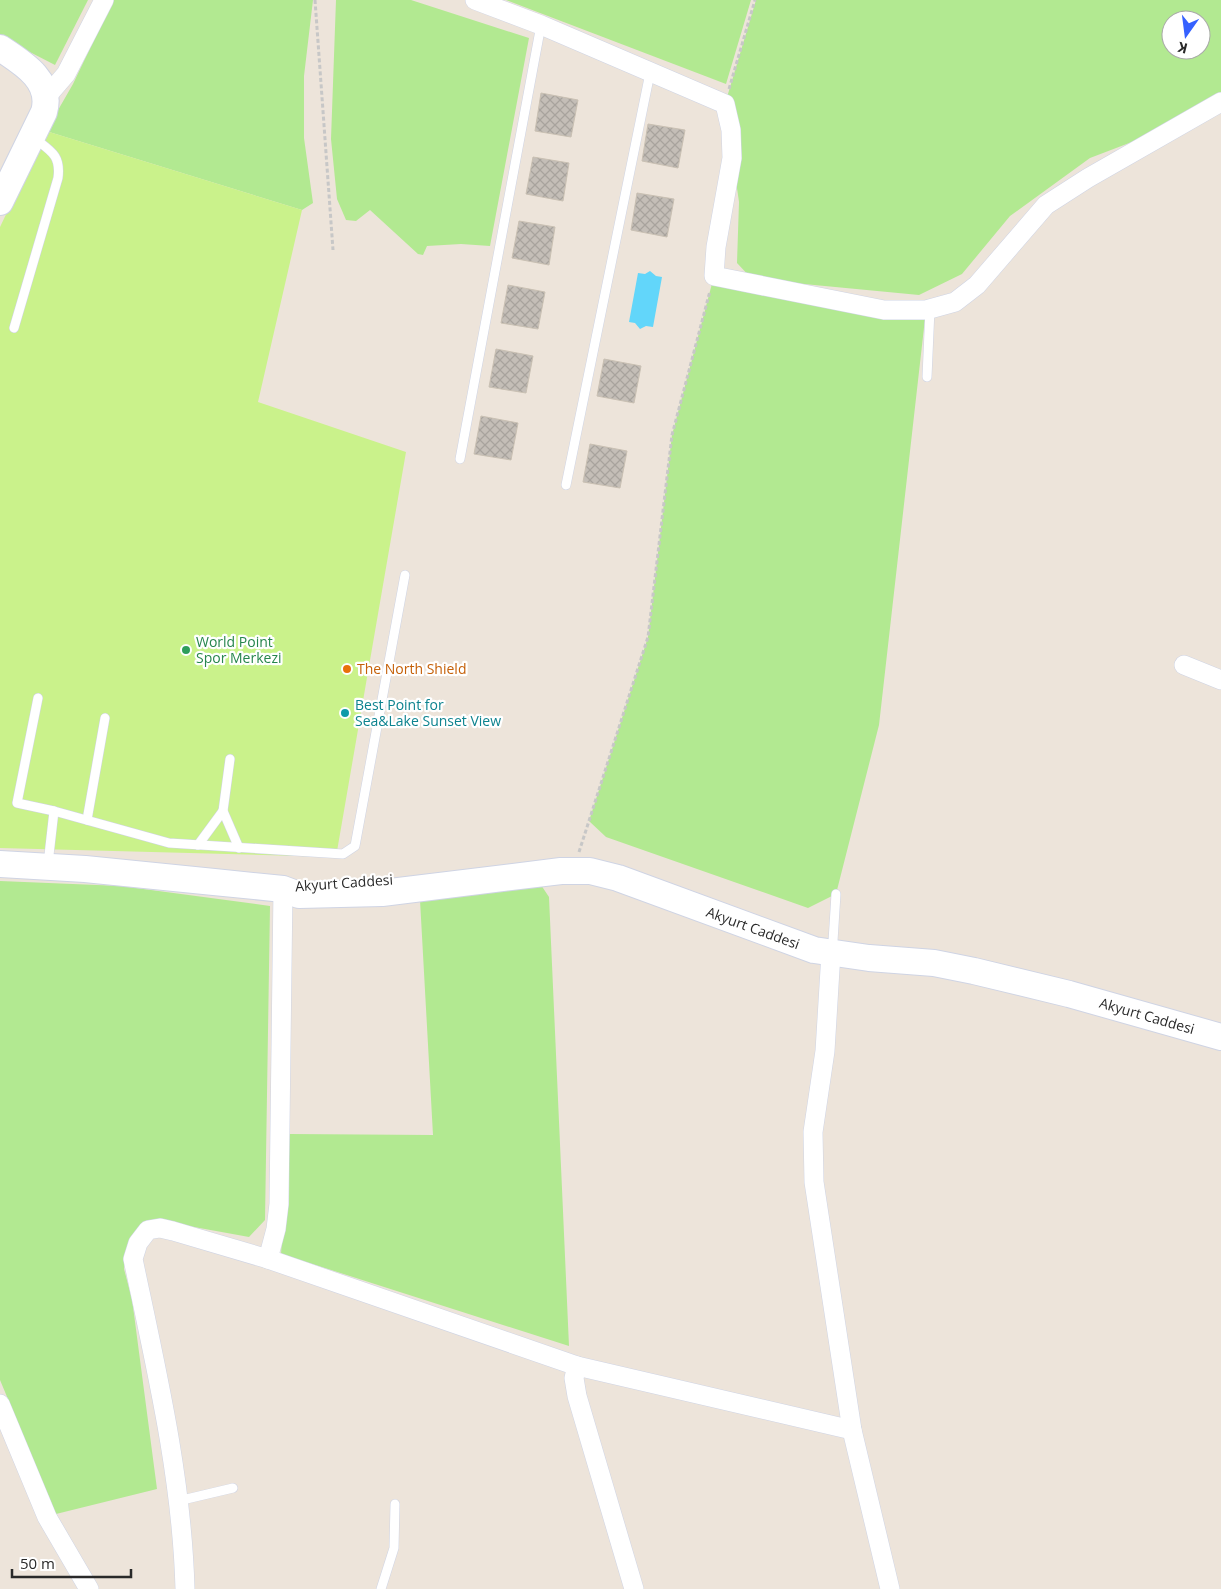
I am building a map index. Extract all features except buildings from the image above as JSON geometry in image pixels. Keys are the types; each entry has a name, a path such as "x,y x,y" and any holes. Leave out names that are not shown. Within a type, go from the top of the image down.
{"street":[{"path":"0,202 33,137 44,112 47,96 66,74 104,0"},
{"path":"475,0 725,104 731,130 732,158 716,247 714,276 884,310 930,309 955,302 977,285 1046,206 1088,178 1221,102"},
{"path":"0,48 32,71 42,84 47,96"},
{"path":"1184,665 1221,680"},
{"name":"Akyurt Caddesi","path":"283,889 294,884 446,876 576,860 596,862 644,875 832,947 974,971 1069,994 1221,1037"},
{"name":"Akyurt Caddesi","path":"0,864 48,866 283,889 299,895 382,894 575,870 618,878 796,944 940,952 1001,964 1221,1022"},
{"path":"268,1259 276,1229 279,1204 283,889"},
{"path":"832,947 824,1051 813,1132 814,1174 852,1430 890,1589"},
{"path":"185,1589 170,1439 133,1259 138,1243 148,1230 160,1228 268,1259 577,1366 852,1430"},
{"path":"577,1366 574,1378 577,1396 634,1589"},
{"path":"0,1404 47,1517 89,1589"}],"lane":[{"path":"460,459 541,26"},
{"path":"566,485 650,72"},
{"path":"14,328 58,178 60,165 54,153 33,137"},
{"path":"927,377 930,309"},
{"path":"38,698 17,804 86,820 169,843 343,854 355,846 405,575"},
{"path":"86,820 105,718"},
{"path":"198,845 223,811 230,759"},
{"path":"223,811 239,848"},
{"path":"48,866 54,812"},
{"path":"832,947 836,894"},
{"path":"177,1501 232,1488"},
{"path":"382,1589 394,1548 395,1504"}],"path":[{"path":"315,0 333,250"},
{"path":"725,104 754,0"},
{"path":"576,860 648,637 672,435 714,276"}],"green space":[{"path":"0,0 88,0 55,65 0,34"},
{"path":"113,0 313,0 304,76 304,138 313,203 302,210 46,131 73,84"},
{"path":"336,0 411,0 529,38 490,246 461,244 427,246 423,255 418,254 370,210 356,221 346,220 337,199 331,139"},
{"path":"506,0 751,0 726,84"},
{"path":"756,0 1221,0 1221,95 1192,119 1090,158 1010,216 962,274 919,295 752,279 737,263 739,202 725,104"},
{"name":"World Point Spor Merkezi","path":"46,131 302,210 258,402 406,452 336,857 0,848 0,227"},
{"path":"714,276 926,310 879,725 836,894 808,908 606,837 589,821 648,637 672,435"},
{"path":"0,881 121,886 270,906 265,1220 249,1237 161,1221 125,1256 124,1269 132,1299 157,1489 56,1514 0,1380"},
{"path":"541,885 549,897 569,1346 281,1254 289,1134 433,1135 420,900"}],"water":[{"path":"650,271 656,276 662,277 653,327 646,326 640,329 635,323 629,322 638,273 645,274"}],"place":[{"name":"World Point Spor Merkezi","path":"186,650"},
{"name":"The North Shield","path":"347,669"},
{"name":"Best Point for Sea&Lake Sunset View","path":"345,713"}]}
